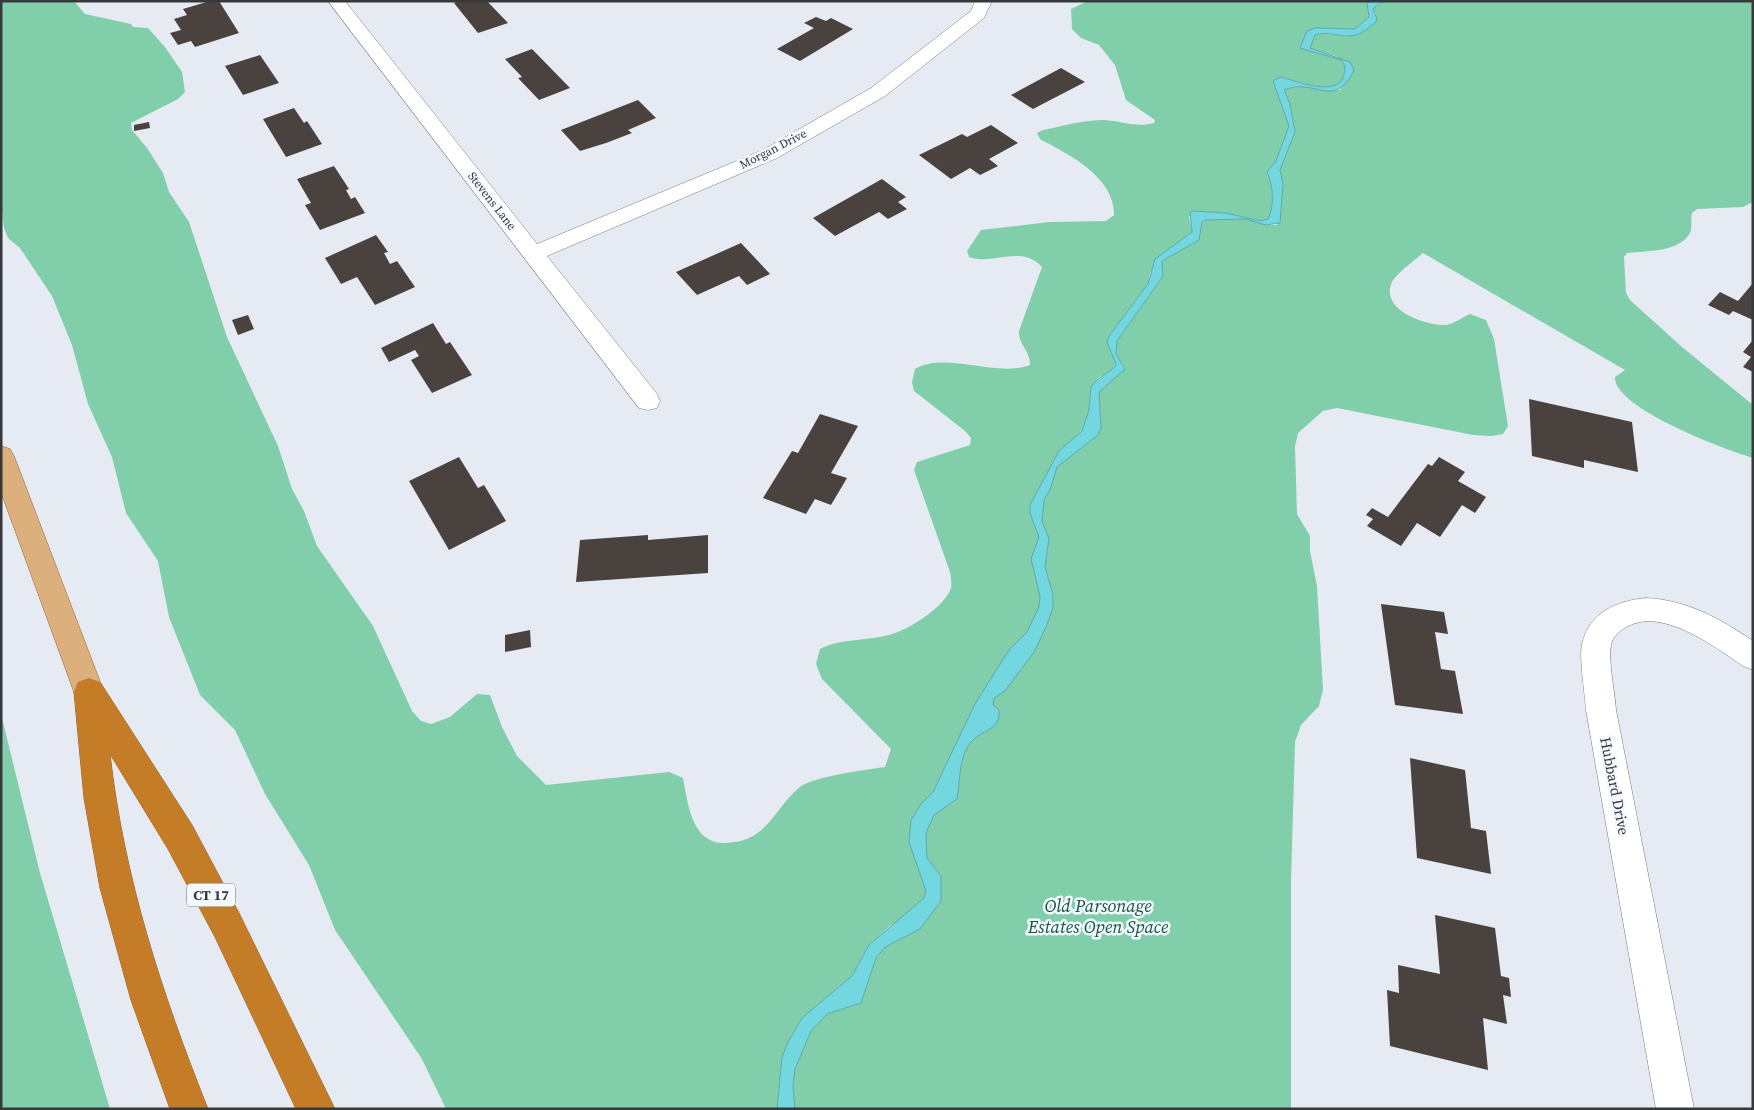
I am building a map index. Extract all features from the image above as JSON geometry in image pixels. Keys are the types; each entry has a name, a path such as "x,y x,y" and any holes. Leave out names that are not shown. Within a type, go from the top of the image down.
{"highway":[{"name":"CT 17","path":"89,692 102,814 115,880 142,983 188,1109"},
{"name":"CT 17","path":"89,692 180,837 227,925 316,1109"}],"main road":[{"name":"CT 17","path":"1,456 89,692"}],"street":[{"name":"Stevens Lane","path":"336,1 648,400"},
{"name":"Morgan Drive","path":"533,254 770,154 878,92 978,14 984,1"},
{"name":"Hubbard Drive","path":"1675,1109 1601,710 1596,645 1598,636 1619,615 1646,609 1694,621 1753,658"}],"green space":[{"name":"Old Parsonage Estates Open Space","path":"1,1 74,1 85,14 131,24 133,27 148,28 165,47 182,72 185,92 178,99 131,123 132,130 147,148 163,173 169,192 189,222 227,337 278,446 292,489 304,511 317,546 373,626 412,711 421,721 431,724 450,717 477,694 490,695 502,727 517,756 546,785 669,772 683,778 689,809 693,819 704,836 712,841 731,843 753,836 766,826 794,792 807,783 841,774 885,767 891,749 822,679 816,664 820,649 829,645 886,636 911,626 935,609 948,595 951,588 950,572 914,470 917,462 970,445 971,438 965,431 914,391 912,382 915,369 927,364 941,363 1003,369 1030,365 1029,356 1020,340 1019,331 1042,267 1034,260 1025,257 978,259 969,257 967,251 981,230 1049,222 1106,221 1114,215 1112,201 1107,189 1098,178 1088,168 1040,139 1037,133 1043,130 1089,121 1104,120 1142,125 1154,123 1155,120 1126,100 1115,65 1099,45 1081,38 1072,29 1071,9 1088,1 1371,1 1367,3 1369,17 1355,29 1315,28 1307,31 1300,48 1341,60 1336,56 1310,49 1314,35 1353,36 1360,33 1376,14 1373,9 1382,1 1753,1 1753,202 1743,207 1697,209 1692,213 1690,233 1678,244 1652,251 1627,253 1624,257 1626,293 1630,300 1682,347 1753,405 1753,458 1697,437 1651,414 1632,402 1619,389 1615,377 1625,370 1423,253 1394,279 1390,292 1392,301 1398,308 1417,319 1427,323 1446,325 1470,314 1486,320 1494,339 1508,426 1503,434 1492,436 1473,435 1337,408 1323,411 1298,433 1295,446 1297,514 1310,536 1310,551 1317,586 1323,690 1319,706 1301,725 1295,742 1291,882 1291,1109 795,1109 793,1086 795,1069 811,1031 827,1014 861,1003 876,958 885,947 892,924 869,945 852,976 802,1018 788,1042 782,1057 777,1109 446,1109 422,1059 335,930 309,865 265,794 235,730 200,695 169,617 158,561 126,513 112,457 88,404 72,345 52,296 20,248 8,238 4,228 1,204","holes":["1341,60 1353,70 1340,90 1305,87 1284,90 1290,104 1295,132 1280,170 1283,184 1277,225 1265,225 1246,219 1205,220 1202,222 1198,240 1162,261 1163,276 1117,341 1116,354 1125,368 1099,392 1101,429 1098,435 1059,465 1059,451 1075,438 1086,422 1095,382 1114,367 1115,358 1109,343 1109,336 1148,284 1150,273 1180,241 1192,232 1189,217 1194,211 1225,213 1261,221 1268,219 1272,207 1272,195 1271,183 1267,172 1276,161 1289,126 1273,81 1282,77 1316,86 1334,86 1340,82 1344,75 1345,67"]},
{"path":"1,714 40,873 110,1109 1,1109"}],"water":[{"path":"1382,1 1373,9 1377,19 1370,27 1354,36 1315,35 1310,48 1350,62 1354,70 1347,82 1339,89 1332,91 1306,87 1284,90 1290,104 1295,132 1280,170 1283,184 1280,223 1265,225 1246,219 1205,220 1202,222 1199,240 1162,261 1163,276 1117,341 1116,354 1125,369 1099,392 1101,429 1098,435 1057,467 1050,490 1044,500 1042,522 1049,538 1045,567 1053,595 1053,607 1047,625 1034,652 1005,691 994,698 993,705 999,710 997,722 990,729 975,738 967,747 962,761 957,799 934,815 926,833 927,858 941,876 941,901 920,929 885,947 876,958 861,1003 827,1014 811,1031 795,1069 793,1086 795,1109 777,1109 782,1057 788,1042 802,1018 852,976 869,945 924,898 926,891 909,842 911,820 921,804 933,792 975,704 1009,650 1027,632 1039,607 1040,596 1031,559 1039,537 1030,513 1030,505 1059,451 1082,431 1089,410 1091,387 1097,380 1115,367 1116,364 1107,342 1109,336 1148,284 1155,259 1192,232 1190,213 1193,211 1225,213 1261,221 1268,219 1272,207 1272,195 1271,183 1267,172 1276,161 1289,126 1273,81 1281,77 1326,87 1334,86 1340,82 1345,69 1341,60 1300,48 1307,31 1315,28 1355,29 1369,17 1367,3"}],"building":[{"path":"210,1 219,1 239,33 195,47 191,41 178,45 170,33 181,30 174,19 187,15 183,9"},
{"path":"459,1 487,1 508,23 478,33 454,3"},
{"path":"816,17 826,21 831,18 853,29 800,61 777,49 814,28 804,23"},
{"path":"532,49 570,88 539,100 518,78 522,77 505,59"},
{"path":"260,55 279,83 243,95 225,66"},
{"path":"1061,68 1085,82 1033,109 1011,95"},
{"path":"638,100 656,118 628,130 632,133 580,151 561,130"},
{"path":"294,108 304,123 307,121 322,144 286,157 263,119"},
{"path":"149,122 150,128 134,131 134,125"},
{"path":"991,125 1018,143 989,159 998,166 980,175 970,168 951,179 919,155 962,134 967,137"},
{"path":"334,166 349,189 346,190 351,199 355,197 365,213 320,230 305,205 311,203 297,179"},
{"path":"882,179 906,197 898,202 907,209 888,219 879,212 835,236 813,218"},
{"path":"376,235 388,252 384,253 390,264 397,261 415,287 375,305 357,277 341,284 325,258"},
{"path":"741,243 770,274 747,285 739,276 697,295 676,272"},
{"path":"1753,283 1753,320 1733,311 1729,315 1708,305 1720,292 1738,301"},
{"path":"248,315 254,329 238,335 232,320"},
{"path":"433,323 446,344 450,342 472,375 432,393 411,360 419,356 415,350 389,362 381,348"},
{"path":"1753,340 1753,372 1743,367 1751,357 1743,352"},
{"path":"1529,399 1632,422 1638,472 1584,460 1584,468 1532,456"},
{"path":"820,414 858,426 831,473 847,478 831,505 815,499 806,514 763,498 792,451 798,453"},
{"path":"459,457 478,488 484,485 506,521 449,550 409,481"},
{"path":"1439,457 1465,472 1458,481 1486,497 1475,513 1462,505 1440,537 1417,523 1401,546 1367,526 1373,519 1366,515 1372,508 1388,517 1428,464 1432,466"},
{"path":"648,535 648,540 708,535 708,573 576,582 580,540"},
{"path":"1381,604 1444,612 1448,634 1435,632 1441,669 1455,671 1463,714 1395,705"},
{"path":"530,630 531,647 505,652 505,635"},
{"path":"1410,758 1465,770 1471,828 1486,831 1491,874 1417,858"},
{"path":"1435,915 1495,928 1501,976 1509,978 1511,997 1503,995 1507,1024 1483,1018 1488,1070 1390,1046 1387,990 1399,993 1398,965 1440,974"}]}
